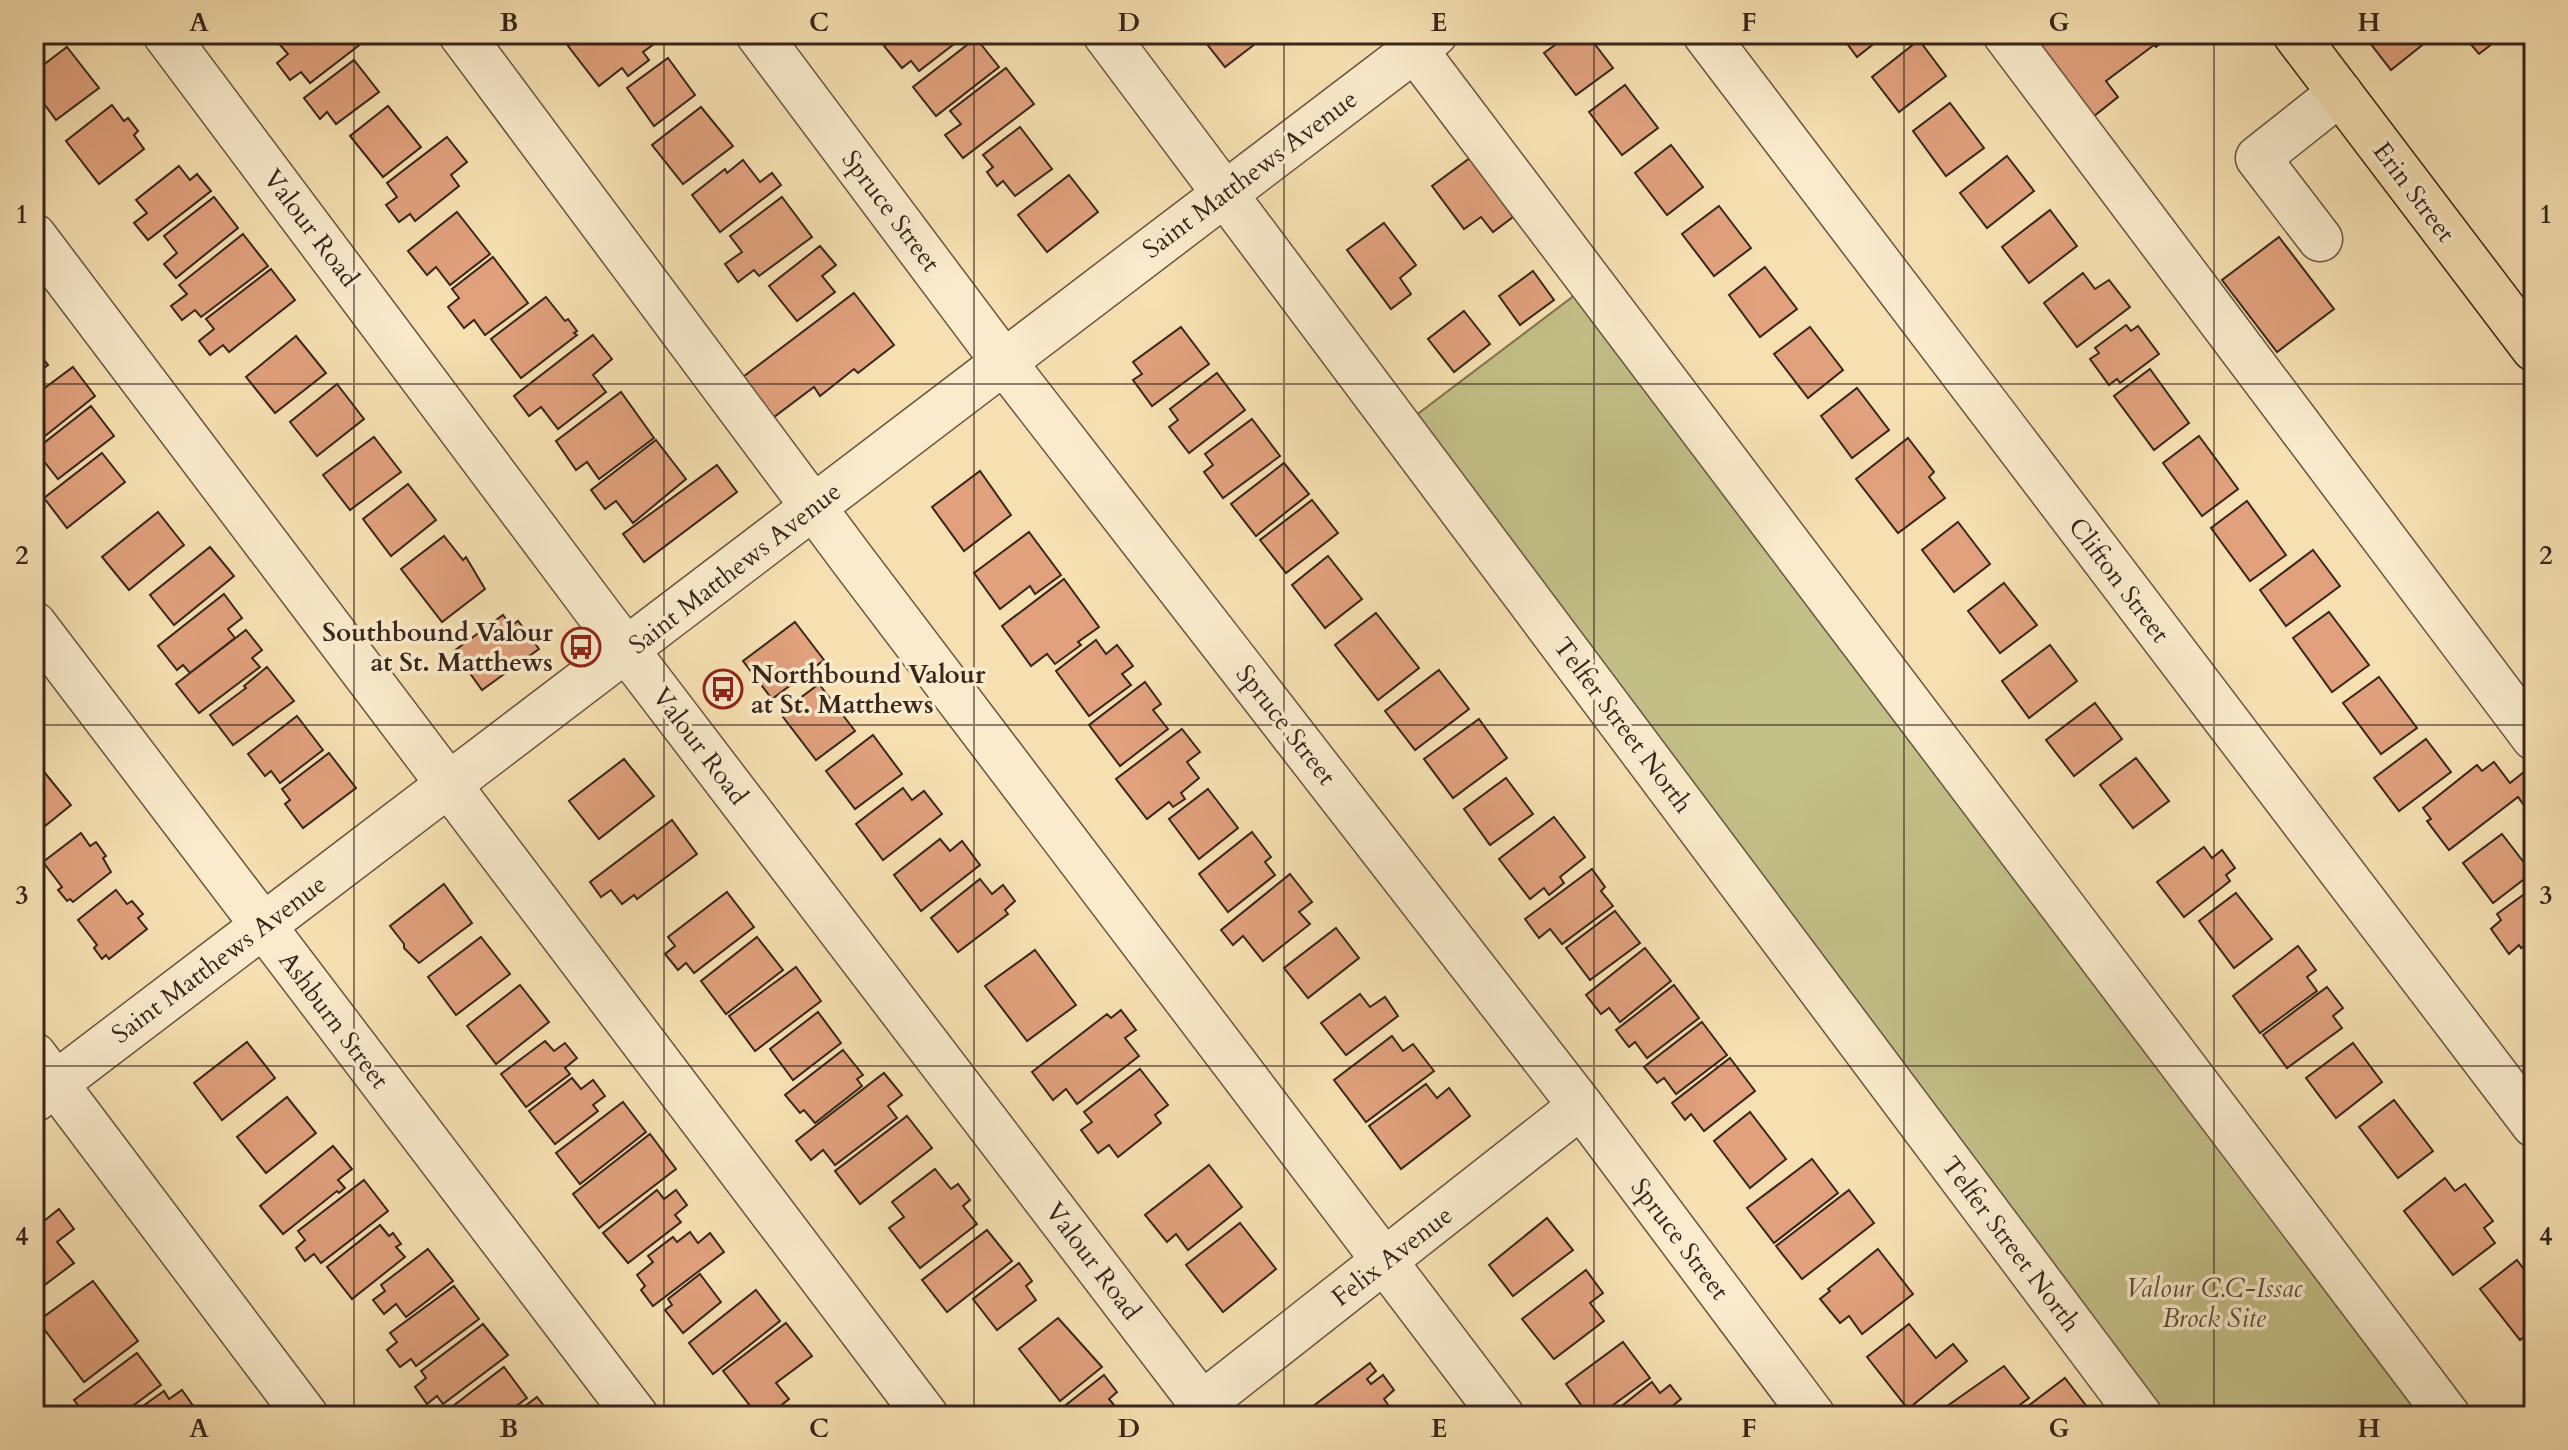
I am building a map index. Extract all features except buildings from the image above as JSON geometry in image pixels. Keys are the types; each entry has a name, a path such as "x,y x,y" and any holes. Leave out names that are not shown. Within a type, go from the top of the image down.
{"main road":[{"name":"Erin Street","path":"2295,34 2532,342"}],"street":[{"name":"Valour Road","path":"165,34 627,651 1207,1410"},
{"path":"461,34 813,507 1502,1416"},
{"name":"Spruce Street","path":"758,34 1003,361 1581,1106 1813,1416"},
{"name":"Telfer Street North","path":"1105,34 2140,1416"},
{"name":"Clifton Street","path":"1705,34 2534,1125"},
{"path":"2005,34 2534,738"},
{"name":"Saint Matthews Avenue","path":"41,1080 263,926 627,651 1225,193 1417,39"},
{"path":"1417,39 2448,1416"},
{"path":"2320,239 2258,158 2340,93"},
{"path":"34,236 926,1416"},
{"name":"Ashburn Street","path":"34,624 636,1416"},
{"path":"41,1080 306,1416"},
{"name":"Felix Avenue","path":"1207,1410 1386,1261 1581,1106"}],"green space":[{"name":"Valour C.C-Issac Brock Site","path":"1579,292 2436,1416 2165,1416 1415,416"}],"place":[{"name":"Southbound Valour at St. Matthews","path":"581,647"},
{"name":"Northbound Valour at St. Matthews","path":"723,689"}]}
